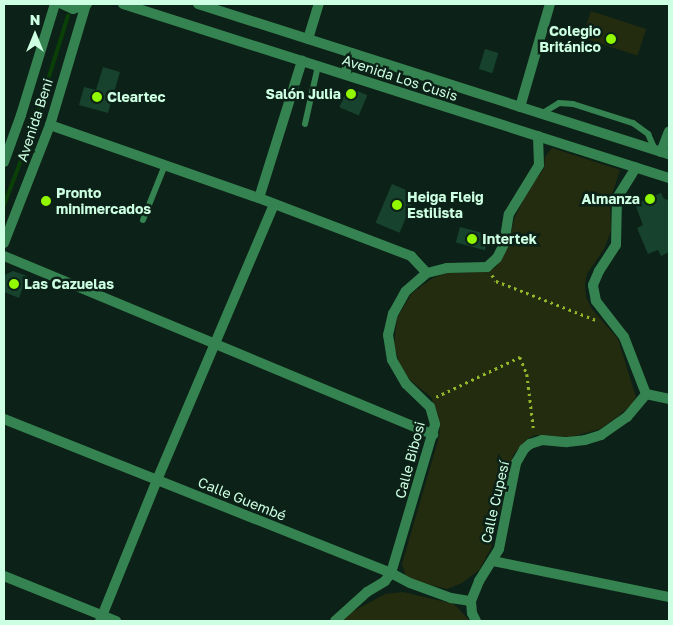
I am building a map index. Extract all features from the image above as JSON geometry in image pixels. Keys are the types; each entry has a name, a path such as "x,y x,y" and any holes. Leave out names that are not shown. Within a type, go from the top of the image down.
{"street":[{"name":"Avenida Beni","path":"4,162 21,115 55,4"},
{"path":"62,4 73,9 86,4"},
{"name":"Avenida Beni","path":"4,243 50,125 86,4"},
{"name":"Avenida Los Cusis","path":"124,4 669,178"},
{"name":"Avenida Los Cusis","path":"198,4 662,152"},
{"path":"308,39 319,4"},
{"path":"520,107 550,4"},
{"path":"345,74 352,53"},
{"path":"258,198 302,61"},
{"path":"50,125 258,198 411,256 427,274"},
{"path":"662,152 669,132"},
{"path":"487,267 501,252 509,214 539,165 538,136"},
{"path":"636,167 617,198 616,245 599,270 593,285 596,302 624,337 646,394"},
{"path":"101,619 157,480 274,205"},
{"path":"4,256 433,435"},
{"name":"Calle Bibosi","path":"391,573 433,435 435,418 426,402 406,384 397,370 389,346 388,335 393,314 402,296 427,274 447,268 487,267"},
{"path":"646,394 669,399"},
{"path":"535,442 542,440 586,440 601,435 627,418 646,394"},
{"name":"Calle Guembé","path":"4,419 391,573 418,586 451,598 472,601"},
{"name":"Calle Cupesí","path":"472,601 479,581 494,561 504,534 516,463 524,450 535,442"},
{"path":"494,561 669,597"},
{"path":"334,621 367,592 385,581 391,573"},
{"path":"4,576 101,619 116,621"},
{"path":"472,601 472,613 476,621"}],"lane":[{"path":"305,124 318,66"},
{"path":"541,114 559,104 573,104 633,123 648,134 662,152"},
{"path":"143,220 165,165"}],"path":[{"path":"487,267 496,280 617,327"},
{"path":"426,402 520,357 527,374 535,442"}],"green space":[{"path":"591,11 646,29 638,56 582,38"},
{"path":"552,148 620,170 610,200 611,230 604,249 587,274 585,284 586,297 592,309 618,339 636,397 632,404 600,429 571,437 535,435 527,439 513,455 491,548 479,570 462,583 447,589 419,582 406,576 402,564 439,437 440,425 431,397 410,380 400,365 394,345 397,318 412,293 433,278 446,273 486,272 496,267 508,248 514,219 526,194 544,168 545,157"},
{"path":"403,592 454,604 470,621 341,621 350,613 385,594"}],"building":[{"path":"485,49 498,53 492,73 479,69"},
{"name":"Cleartec","path":"103,67 120,72 108,113 79,105 84,87 96,90"},
{"path":"348,87 367,95 359,115 339,107"},
{"name":"Heiga Fleig Estilista","path":"392,184 416,194 400,233 376,223"},
{"path":"661,193 664,199 669,200 669,252 661,256 658,250 648,254 637,228 643,225 635,204"},
{"name":"Intertek","path":"460,227 489,235 485,250 456,242"},
{"name":"Las Cazuelas","path":"13,271 27,276 19,298 4,292 4,275"}],"waterway":[{"path":"4,205 31,134 68,16"}],"place":[{"name":"Colegio Británico","path":"611,39"},
{"name":"Salón Julia","path":"351,94"},
{"name":"Cleartec","path":"97,97"},
{"name":"Almanza","path":"650,199"},
{"name":"Pronto minimercados","path":"46,201"},
{"name":"Heiga Fleig Estilista","path":"397,205"},
{"name":"Intertek","path":"472,239"},
{"name":"Las Cazuelas","path":"14,284"}]}
